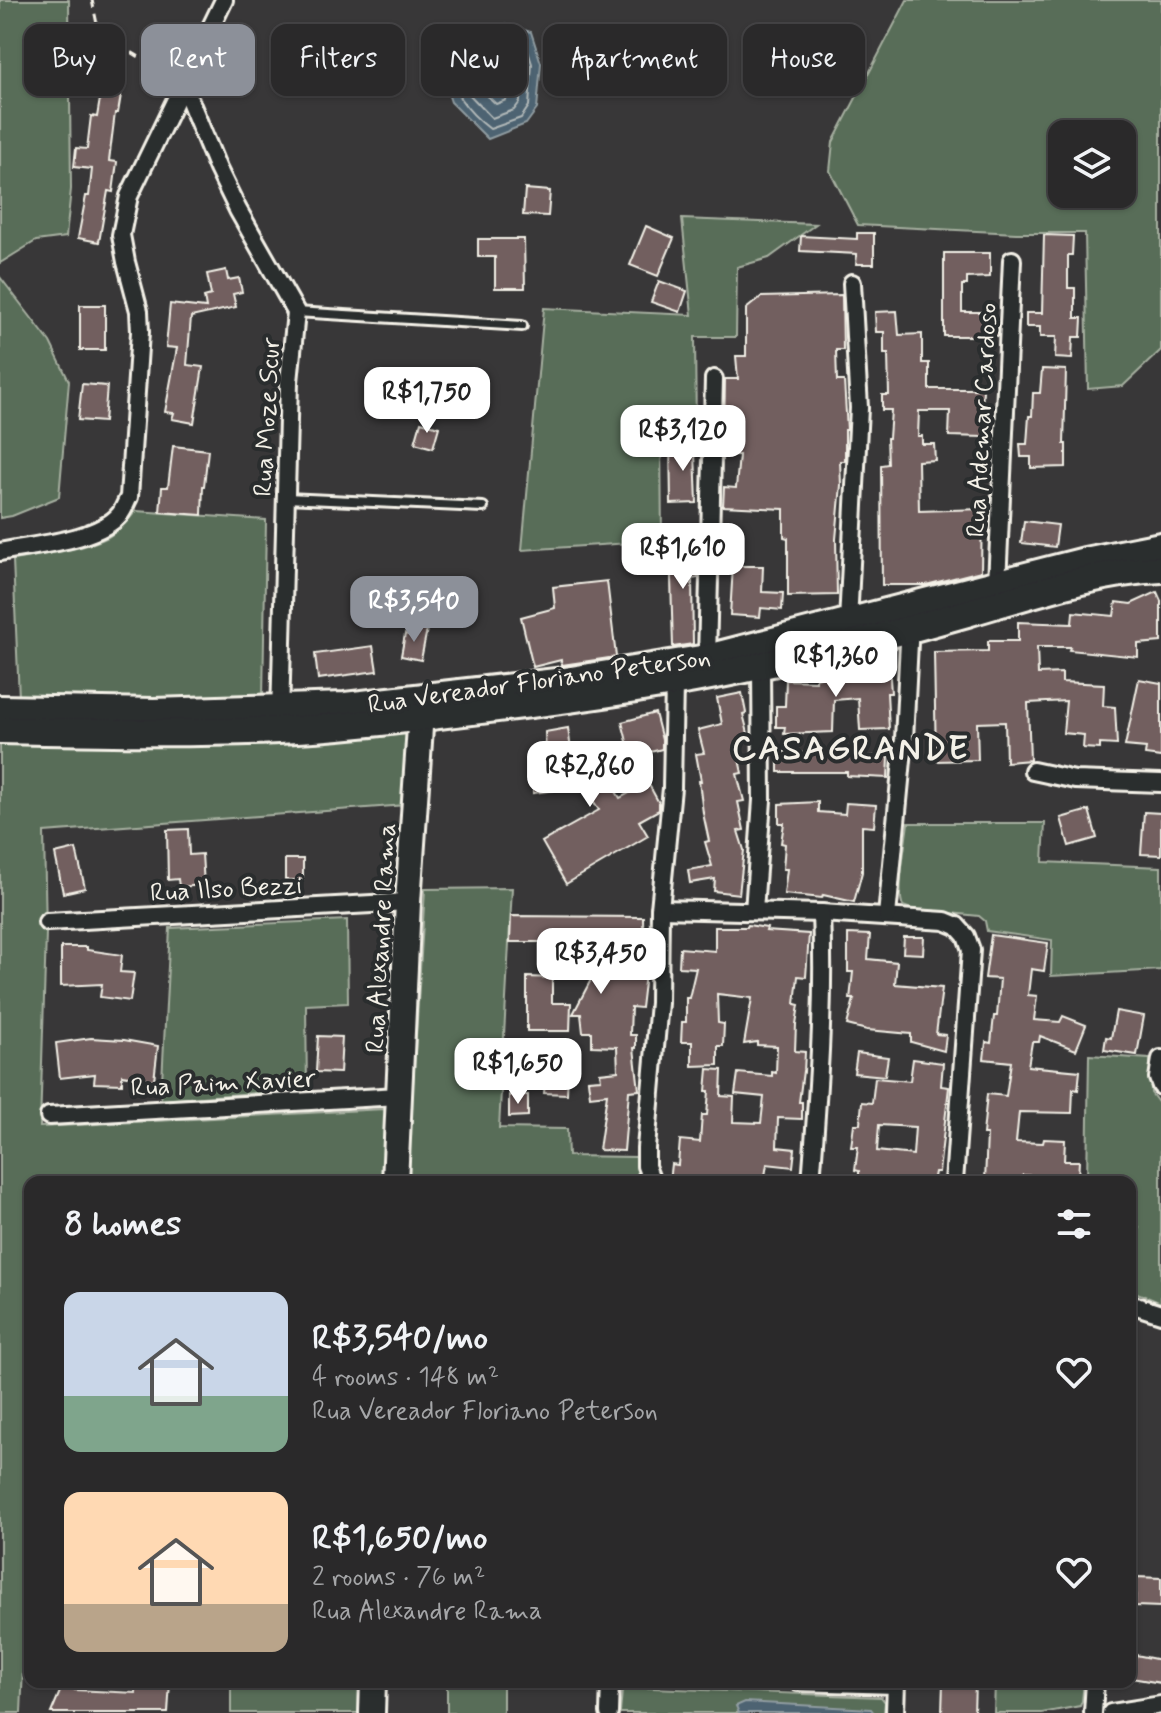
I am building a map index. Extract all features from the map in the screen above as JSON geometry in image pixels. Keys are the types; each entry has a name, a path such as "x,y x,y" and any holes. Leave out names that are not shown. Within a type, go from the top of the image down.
{"main road":[{"name":"Rua Vereador Floriano Peterson","path":"0,730 109,733 280,719 345,706 516,706 674,684 761,666 910,618 997,583 1161,546"},
{"name":"Rua Vereador Floriano Peterson","path":"422,708 707,658 848,622 910,618 1102,577 1161,569"},
{"name":"Rua Vereador Floriano Peterson","path":"0,709 154,712 280,719"}],"street":[{"path":"212,24 224,0"},
{"path":"0,552 76,537 100,529 119,516 129,497 140,332 139,311 121,235 129,196 177,96"},
{"name":"Rua Moze Scur","path":"188,96 224,183 296,312 289,382 280,719"},
{"name":"Rua Ademar Cardoso","path":"997,583 1012,260"},
{"path":"848,622 859,408 852,283"},
{"path":"707,658 714,379"},
{"path":"887,916 904,739 910,618"},
{"path":"754,911 762,800 761,666"},
{"path":"650,1176 646,1148 659,1003 660,909 672,788 674,684"},
{"name":"Rua Alexandre Rama","path":"395,1176 408,902 422,708"},
{"path":"1033,771 1075,780 1161,783"},
{"name":"Rua Ilso Bezzi","path":"47,922 408,902"},
{"path":"660,909 887,916 945,921 957,926 966,936 971,950 954,1176"},
{"path":"811,1176 820,1056 821,913"},
{"path":"1161,1059 1158,1078 1161,1086"},
{"name":"Rua Paim Xavier","path":"49,1116 399,1096"},
{"path":"1136,1306 1161,1314"},
{"path":"372,1713 373,1688"},
{"path":"609,1713 610,1688"},
{"path":"895,1713 896,1688"},
{"path":"1093,1713 1095,1688"},
{"path":"1111,1713 1161,1705"}],"lane":[{"path":"296,312 522,326"},
{"path":"285,498 483,507"}],"path":[{"path":"92,0 97,24 112,40 141,58"}],"green space":[{"path":"0,0 69,0 69,24 24,24 24,96 70,96 71,189 66,237 36,241 0,263"},
{"path":"907,0 1161,0 1161,350 1123,386 1088,389 1085,233 1016,233 858,225 830,171 833,142 857,96 865,96 865,81"},
{"path":"682,219 816,224 769,258 737,267 736,337 695,337 696,430 661,436 662,541 522,550 544,308 692,315"},
{"path":"0,277 50,342 69,381 59,497 0,518"},
{"path":"136,511 266,520 263,699 139,701 19,698 13,560 98,542 116,532"},
{"path":"407,731 411,737 406,805 44,832 46,933 40,1127 384,1109 390,1116 386,1176 24,1176 24,1646 21,1713 0,1713 0,742 153,744"},
{"path":"908,823 1045,823 1043,862 1161,867 1161,970 1051,976 1052,940 987,931 985,921 979,916 903,906 901,878"},
{"path":"512,888 499,1128 567,1129 568,1156 637,1157 640,1176 407,1176 425,889"},
{"path":"347,920 348,1003 306,1005 307,1089 161,1100 170,928"},
{"path":"1089,1055 1150,1059 1151,1093 1161,1106 1161,1303 1136,1293 1136,1233 1139,1228 1136,1226 1136,1176 1087,1176"},
{"path":"231,1688 361,1688 360,1713 231,1713"},
{"path":"447,1688 503,1688 503,1713 447,1713"},
{"path":"625,1688 652,1688 881,1697 885,1702 884,1713 620,1713"},
{"path":"995,1688 1083,1688 1080,1706 1042,1713 994,1713"}],"water":[{"path":"527,31 531,32 541,63 537,109 526,124 488,139 451,102 449,96 527,96"},
{"path":"745,1702 871,1709 874,1713 739,1713 736,1706"}],"building":[{"path":"100,96 121,96 118,113 115,113 109,161 117,162 113,192 108,191 99,242 78,238 86,196 89,196 92,169 74,167 76,148 87,149 91,116 97,117"},
{"path":"525,189 550,191 548,216 523,215"},
{"path":"646,226 674,238 658,276 630,265"},
{"path":"857,233 874,233 874,264 856,264 857,254 800,251 801,236 857,239"},
{"path":"1044,235 1073,236 1072,255 1068,255 1068,288 1075,288 1075,318 1082,318 1081,337 1073,337 1072,359 1055,358 1056,337 1040,337 1040,327 1026,327 1026,313 1042,313"},
{"path":"478,239 524,239 525,288 495,288 495,257 478,257"},
{"path":"944,253 990,253 990,277 967,278 967,285 962,285 962,312 990,312 990,321 997,321 997,336 944,336"},
{"path":"226,270 228,280 239,278 242,292 233,294 236,307 191,317 187,365 203,367 194,423 172,419 174,413 165,412 177,348 166,347 170,304 206,308 204,297 211,295 207,274"},
{"path":"659,281 687,291 680,312 651,302"},
{"path":"842,295 843,350 836,350 837,381 844,381 847,430 845,461 840,461 837,595 788,596 788,538 784,537 784,509 723,506 724,487 736,488 739,455 733,455 734,430 724,430 725,379 738,379 736,356 746,356 746,309 761,297"},
{"path":"80,305 105,305 105,350 80,350"},
{"path":"897,311 899,335 922,334 922,363 929,363 929,389 983,389 984,437 949,436 950,411 919,411 918,436 922,436 922,444 934,444 935,460 918,461 919,511 982,509 981,571 926,585 882,585 881,465 888,464 887,438 891,410 882,410 882,395 889,395 888,354 884,354 884,332 876,332 875,312"},
{"path":"1042,369 1066,370 1066,467 1031,468 1031,457 1021,457 1020,444 1027,444 1033,393 1040,393"},
{"path":"82,384 107,386 104,422 78,420"},
{"path":"421,422 439,427 433,448 415,443"},
{"path":"670,440 690,441 690,453 695,453 697,503 671,504"},
{"path":"173,446 208,450 202,515 160,512 162,487 168,487"},
{"path":"1024,521 1058,525 1055,547 1021,543"},
{"path":"670,544 698,544 698,578 692,579 693,644 673,647"},
{"path":"733,566 763,566 762,592 783,593 782,610 761,608 760,617 730,615"},
{"path":"607,581 616,657 562,665 561,660 533,667 521,617 555,608 553,587"},
{"path":"1157,592 1161,601 1161,642 1138,644 1138,657 1069,650 1070,647 1037,647 1038,674 1062,673 1062,682 1104,684 1103,706 1115,707 1117,745 1100,744 1100,749 1083,748 1084,735 1063,733 1066,701 1028,703 1030,760 1006,762 1005,722 977,723 978,760 936,761 934,652 988,651 988,641 1018,641 1018,622 1072,624 1073,612 1114,616 1116,602 1131,604"},
{"path":"413,626 427,629 421,660 401,656 405,634 411,636"},
{"path":"373,646 377,671 318,679 315,654"},
{"path":"889,664 889,729 860,730 858,698 834,700 833,732 784,734 785,727 776,727 776,706 785,706 786,680 816,681 820,677 819,668 829,666"},
{"path":"1139,679 1161,683 1161,757 1145,755 1146,748 1125,746"},
{"path":"742,693 746,713 743,714 750,741 736,745 742,773 737,774 744,801 738,802 744,830 738,831 744,850 739,894 714,891 715,879 690,883 688,870 712,866 705,842 709,841 696,754 704,753 698,730 722,724 717,698"},
{"path":"655,713 662,749 631,757 622,722"},
{"path":"568,728 571,750 588,746 592,766 598,763 620,798 648,783 659,803 659,810 639,821 648,836 566,884 542,842 599,810 584,786 533,793 533,770 541,768 546,756 545,732"},
{"path":"778,753 889,757 888,778 847,776 847,772 778,772"},
{"path":"818,802 818,812 845,814 846,803 876,805 874,827 862,826 862,872 854,902 823,895 822,898 784,894 787,869 783,869 785,844 781,843 784,823 779,823 779,804"},
{"path":"1089,810 1097,838 1069,846 1061,818"},
{"path":"1144,812 1161,813 1161,855 1141,854"},
{"path":"188,829 189,855 202,854 204,885 179,887 178,879 168,880 167,830"},
{"path":"76,849 85,888 63,893 55,854"},
{"path":"285,859 303,859 303,880 285,880"},
{"path":"511,916 643,917 644,982 641,1008 631,1007 630,1035 636,1035 634,1048 639,1090 629,1091 624,1151 599,1150 607,1094 590,1096 588,1080 601,1079 600,1073 618,1071 617,1047 592,1046 592,1032 583,1032 581,1014 573,1014 595,972 558,968 564,942 510,942"},
{"path":"715,927 809,934 806,977 798,976 795,1004 799,1005 795,1051 805,1052 799,1102 802,1102 802,1119 778,1118 777,1147 795,1149 793,1167 767,1164 765,1176 670,1176 671,1164 678,1165 680,1140 700,1142 702,1115 707,1115 708,1069 722,1070 721,1096 734,1097 733,1122 761,1123 764,1097 735,1094 738,1073 772,1076 772,1072 776,1073 777,1046 757,1045 757,1042 744,1044 752,998 717,994 718,1023 724,1024 723,1046 718,1046 718,1065 692,1066 692,1042 681,1042 682,1022 686,1022 686,998 689,998 696,968 679,967 680,948 715,951"},
{"path":"848,934 870,935 868,959 897,962 895,984 942,988 936,1034 946,1035 944,1051 911,1042 911,1034 847,1025 854,999 850,999 853,972 848,972"},
{"path":"991,935 1048,943 1044,971 1031,969 1028,995 1037,996 1034,1020 1060,1022 1063,1016 1086,1025 1076,1050 1040,1036 1039,1042 1032,1042 1028,1066 1080,1071 1078,1090 1073,1089 1072,1113 1019,1112 1016,1142 1065,1140 1064,1161 1079,1161 1078,1176 985,1176 987,1134 983,1134 987,1094 1006,1096 1011,1062 984,1059 986,1042 991,1043 994,1016 997,1016 1000,979 985,978"},
{"path":"904,937 924,937 923,954 903,953"},
{"path":"61,947 87,947 87,950 122,955 120,972 134,973 130,1001 100,997 102,984 61,986"},
{"path":"527,977 552,978 552,1003 571,1003 570,1031 527,1031"},
{"path":"1116,1011 1144,1016 1137,1055 1104,1050 1106,1037 1111,1038"},
{"path":"318,1036 342,1037 340,1073 316,1072"},
{"path":"91,1038 158,1046 154,1080 122,1075 122,1084 94,1083 95,1074 60,1078 56,1043"},
{"path":"857,1053 888,1057 885,1076 854,1073"},
{"path":"913,1059 943,1063 941,1086 949,1087 939,1172 935,1172 934,1176 859,1176 859,1171 855,1170 858,1147 851,1147 854,1124 860,1124 862,1102 872,1103 875,1078 910,1081","holes":["879,1125 915,1127 913,1155 877,1151"]},
{"path":"546,1072 568,1073 567,1094 544,1093"},
{"path":"509,1095 528,1095 528,1116 509,1117"},
{"path":"1136,1577 1161,1578 1161,1607 1136,1606"},
{"path":"1136,1655 1161,1660 1161,1683 1136,1679"},
{"path":"61,1688 136,1693 136,1688 170,1688 168,1713 51,1713"},
{"path":"943,1688 975,1688 974,1713 942,1713"}],"district":[{"name":"CASAGRANDE","path":"851,747"}]}
